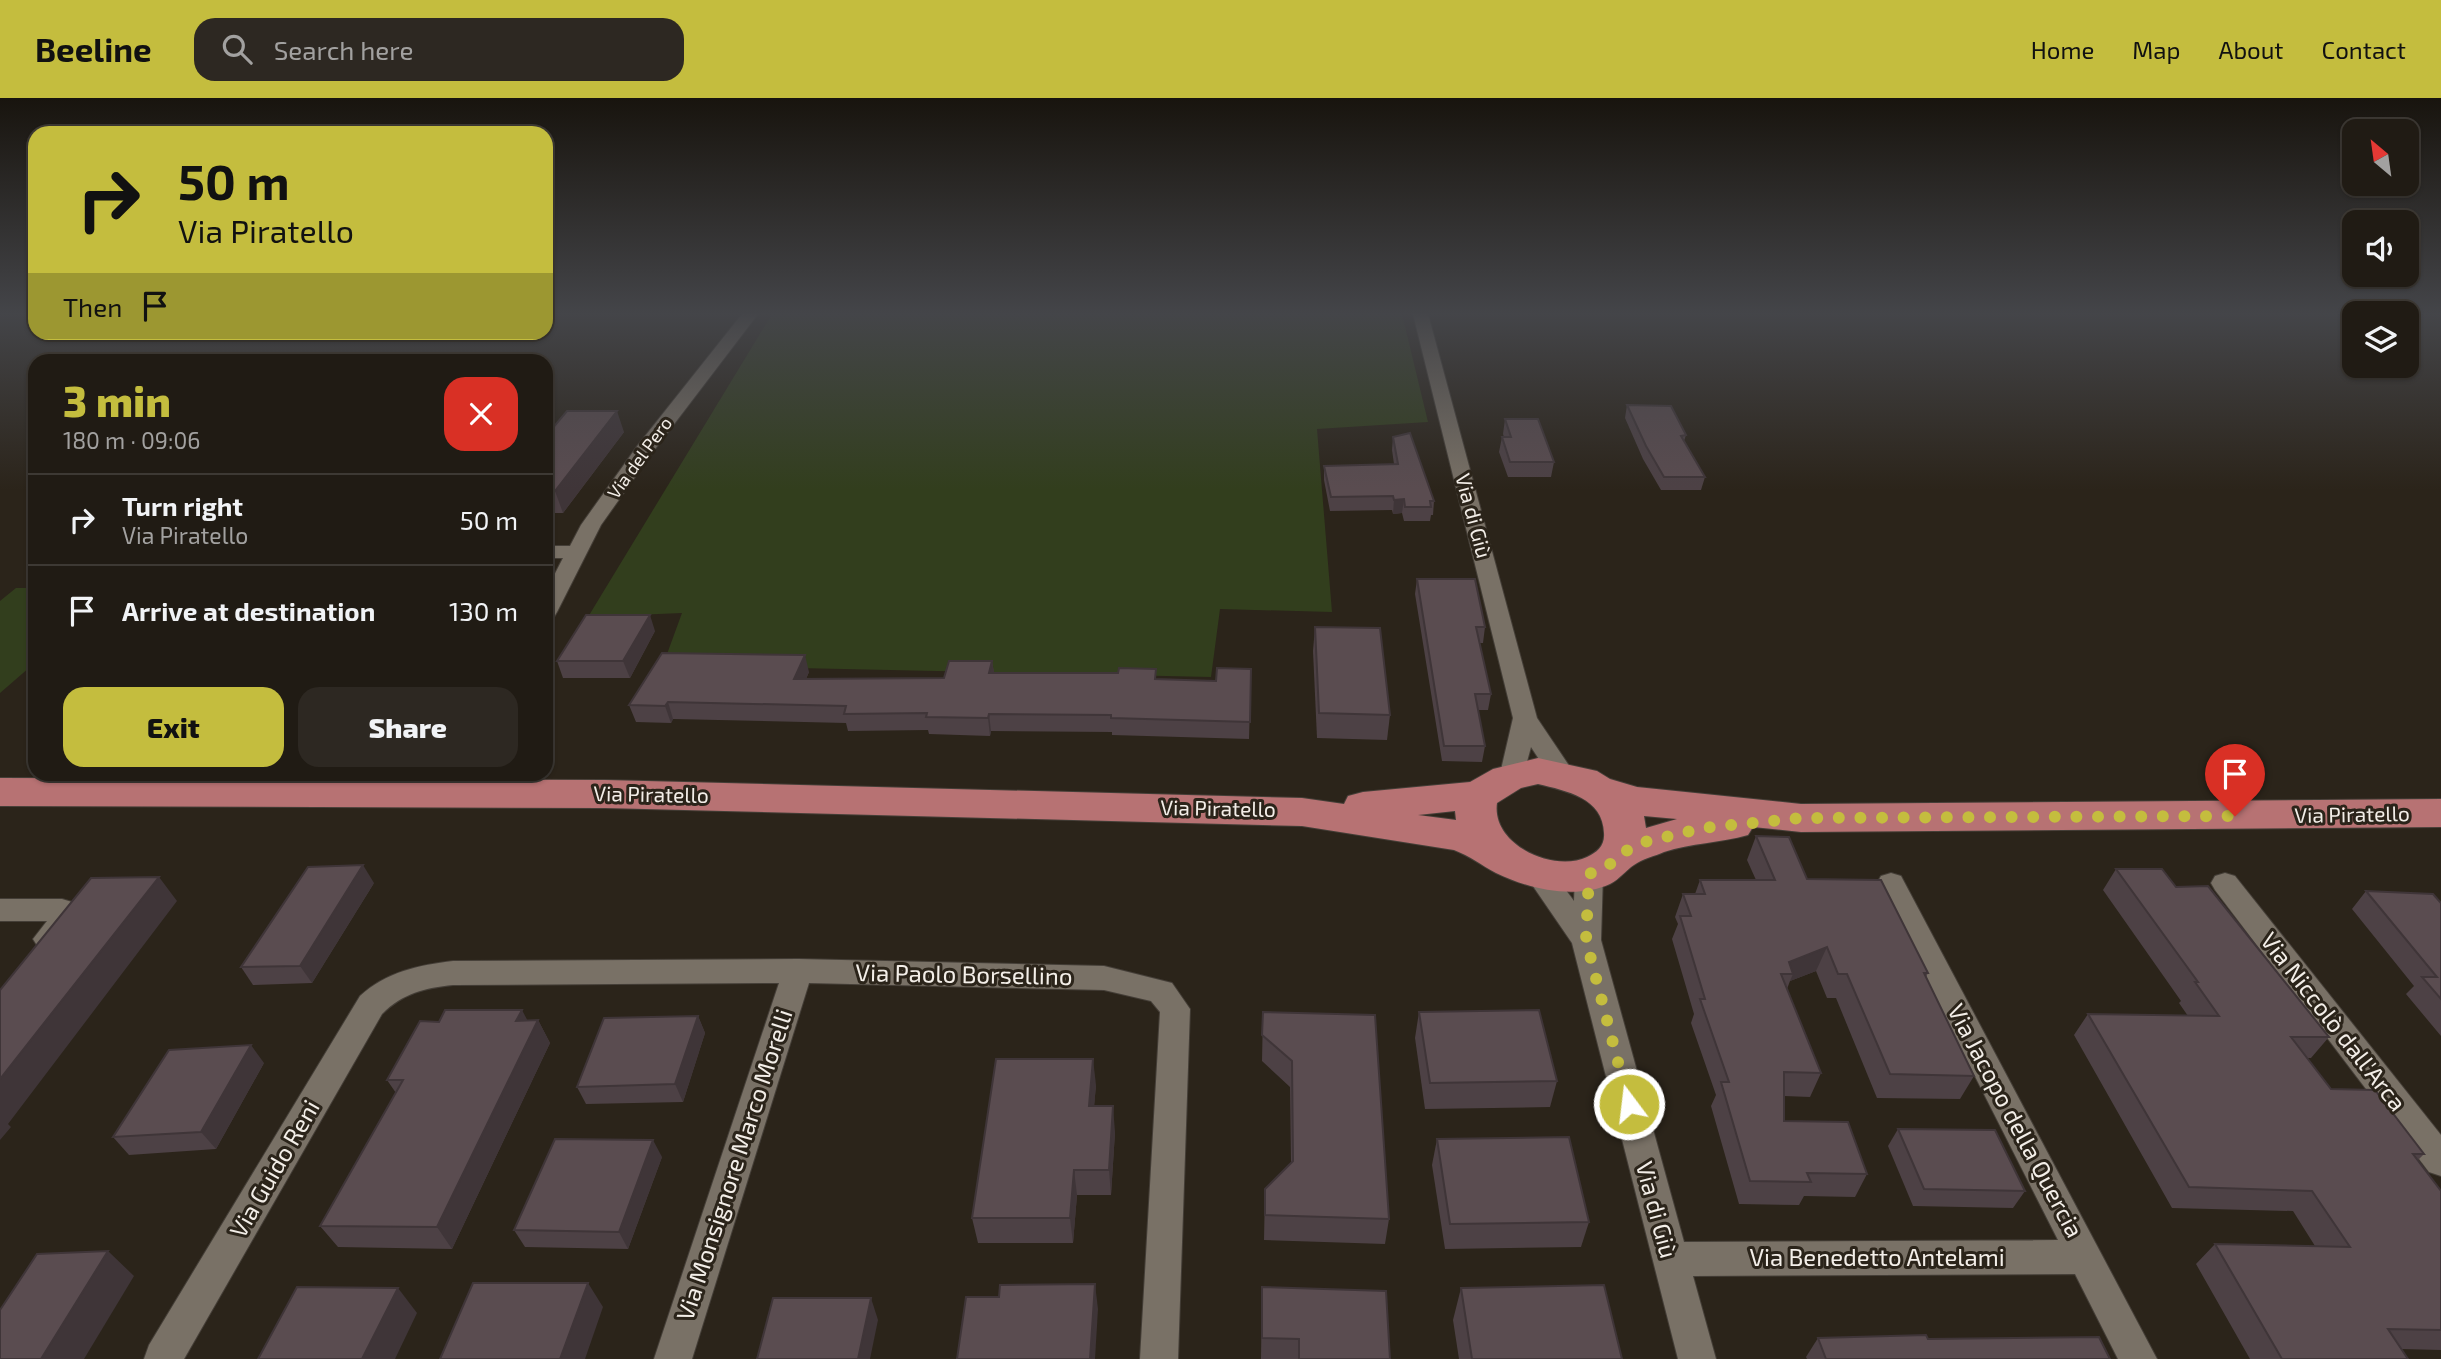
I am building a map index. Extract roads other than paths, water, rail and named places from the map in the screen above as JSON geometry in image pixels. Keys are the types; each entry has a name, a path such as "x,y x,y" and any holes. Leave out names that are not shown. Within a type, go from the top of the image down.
{"main road":[{"name":"Via Piratello","path":"1302,812 1497,784 1538,771 1561,773 1583,780 1603,791 1637,801 1801,818"},
{"name":"Via Piratello","path":"0,792 338,793 509,783 1302,812 1461,836 1491,848 1511,863 1538,873 1566,876 1606,863 1644,842 1703,828 1801,818 2441,813"},
{"path":"1491,848 1478,830 1475,812 1497,784"},
{"name":"Via Piratello","path":"1603,791 1618,805 1627,821 1628,838 1606,863"}],"street":[{"name":"Via del Pero","path":"553,599 591,525 704,373"},
{"name":"Via di Giù","path":"1435,373 1525,718 1561,773"},
{"path":"553,552 578,552"},
{"name":"Via di Giù","path":"1497,784 1525,718"},
{"path":"338,793 377,781"},
{"name":"Via di Giù","path":"1586,940 1606,863"},
{"name":"Via di Giù","path":"1538,873 1586,940 1697,1359"},
{"name":"Via Jacopo della Quercia","path":"1891,883 2138,1359"},
{"name":"Via Niccolò dall'Arca","path":"2225,883 2441,1161"},
{"path":"0,910 57,909 64,913 64,920 32,957"},
{"name":"Via Paolo Borsellino","path":"395,985 427,976 453,973 798,971 1104,978 1161,991 1175,1010 1158,1359"},
{"name":"Via Monsignore Marco Morelli","path":"673,1359 798,971"},
{"name":"Via Guido Reni","path":"163,1359 371,1005 395,985"},
{"name":"Via Benedetto Antelami","path":"1669,1259 2086,1257"}]}
